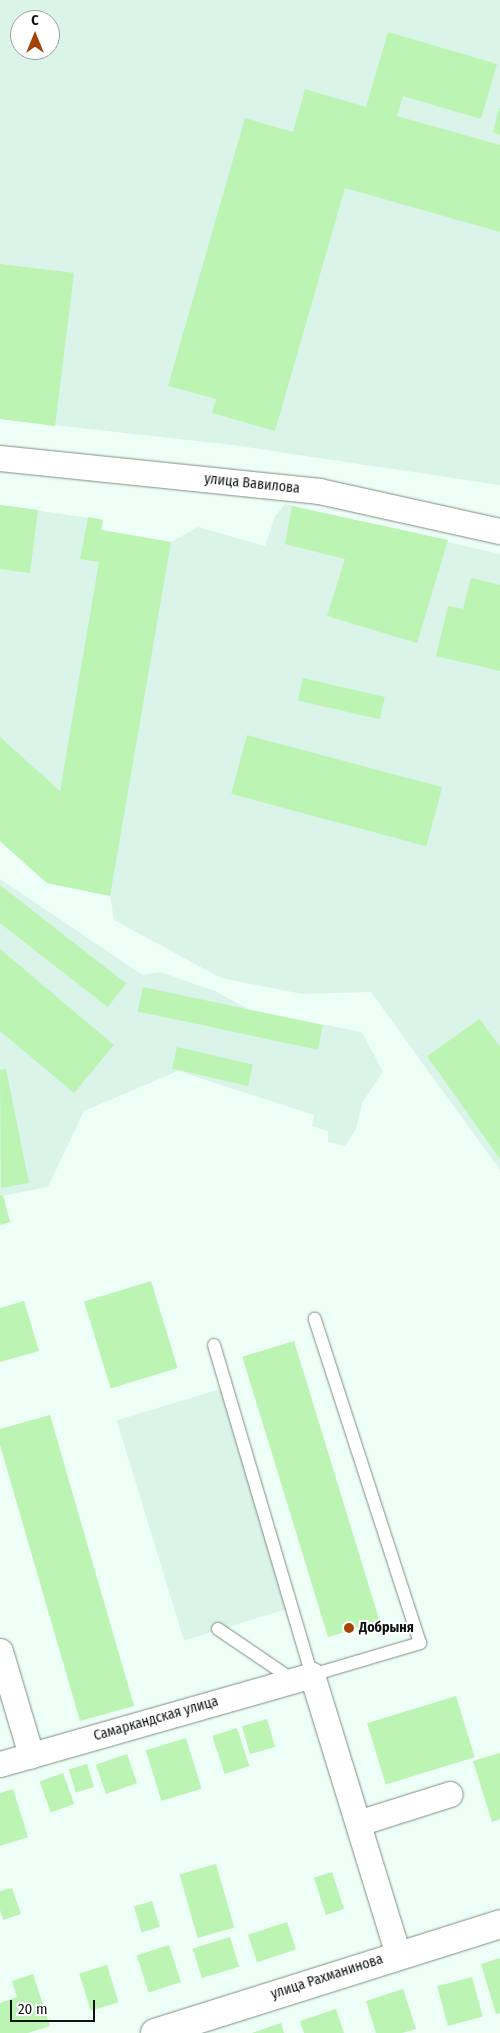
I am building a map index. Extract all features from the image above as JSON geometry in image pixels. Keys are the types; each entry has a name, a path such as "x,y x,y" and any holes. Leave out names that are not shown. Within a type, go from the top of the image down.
{"street":[{"name":"улица Вавилова","path":"0,458 319,491 500,531"},
{"path":"0,1651 31,1755"},
{"name":"Самаркандская улица","path":"0,1764 303,1678"},
{"path":"303,1678 358,1823 398,1954"},
{"path":"358,1823 450,1794"},
{"name":"улица Рахманинова","path":"155,2033 398,1954 500,1924"}],"lane":[{"path":"218,1629 303,1678 420,1643 315,1319"},
{"path":"214,1345 303,1678"}],"shaded area":[{"path":"0,0 500,0 500,485 233,445 0,419"},
{"path":"285,504 500,554 500,1170 371,992 302,994 221,978 114,920 110,896 47,883 0,841 0,505 103,520 102,530 171,542 198,527 265,546 275,516"},
{"path":"0,879 143,975 160,972 215,991 250,1010 362,1032 383,1072 363,1101 356,1129 345,1146 328,1142 328,1131 312,1126 314,1115 178,1071 84,1111 48,1187 0,1196"},
{"path":"220,1389 287,1609 184,1641 117,1421"}],"building":[{"path":"388,32 497,64 481,119 403,96 397,116 500,145 500,232 345,188 275,431 212,413 216,399 168,386 245,118 293,132 305,89 366,107"},
{"path":"500,108 500,135 493,132"},
{"path":"0,264 74,273 55,426 0,419"},
{"path":"0,505 38,510 30,573 0,569"},
{"path":"292,506 448,540 417,643 327,616 345,559 285,544"},
{"path":"88,517 103,520 101,530 171,542 110,896 47,883 0,841 0,737 60,791 99,562 80,559"},
{"path":"471,578 500,585 500,671 436,656 448,606 463,609"},
{"path":"303,678 385,697 380,719 298,700"},
{"path":"247,735 442,787 426,846 231,794"},
{"path":"0,885 126,984 108,1007 0,923"},
{"path":"0,949 114,1045 74,1093 0,1031"},
{"path":"143,987 323,1025 318,1050 138,1011"},
{"path":"480,1019 500,1047 500,1159 427,1056"},
{"path":"177,1047 253,1065 248,1086 172,1068"},
{"path":"6,1069 29,1183 1,1188 0,1070"},
{"path":"3,1195 10,1222 0,1225 0,1196"},
{"path":"151,1281 178,1368 111,1388 84,1301"},
{"path":"24,1301 39,1351 0,1362 0,1308"},
{"path":"294,1341 380,1621 328,1637 242,1357"},
{"path":"50,1415 134,1706 80,1721 0,1445 0,1429"},
{"path":"456,1696 475,1757 386,1784 367,1723"},
{"path":"267,1719 275,1747 250,1754 242,1726"},
{"path":"237,1728 249,1766 225,1774 212,1736"},
{"path":"186,1738 201,1789 161,1801 146,1750"},
{"path":"500,1753 500,1819 492,1822 473,1761"},
{"path":"127,1754 137,1783 106,1794 96,1765"},
{"path":"87,1764 94,1787 76,1793 69,1770"},
{"path":"63,1773 74,1804 51,1813 40,1782"},
{"path":"13,1789 28,1837 0,1846 0,1793"},
{"path":"216,1864 234,1927 198,1938 179,1874"},
{"path":"332,1872 344,1909 326,1915 314,1878"},
{"path":"12,1888 21,1914 3,1920 0,1910 0,1891"},
{"path":"152,1901 160,1927 142,1932 134,1907"},
{"path":"287,1922 296,1950 257,1962 248,1935"},
{"path":"230,1937 239,1967 202,1978 193,1948"},
{"path":"169,1945 181,1982 149,1993 137,1956"},
{"path":"500,1958 500,2013 496,2014 481,1964"},
{"path":"107,1965 118,2002 91,2011 79,1973"},
{"path":"33,1974 50,2026 28,2033 0,2033 0,2003 17,1997 12,1981"},
{"path":"472,1977 483,2017 448,2026 437,1986"},
{"path":"403,1989 416,2029 402,2033 376,2033 366,2001"},
{"path":"336,2009 344,2033 304,2033 300,2021"},
{"path":"281,2023 284,2033 252,2033"}],"place":[{"name":"Добрыня","path":"349,1628"}]}
